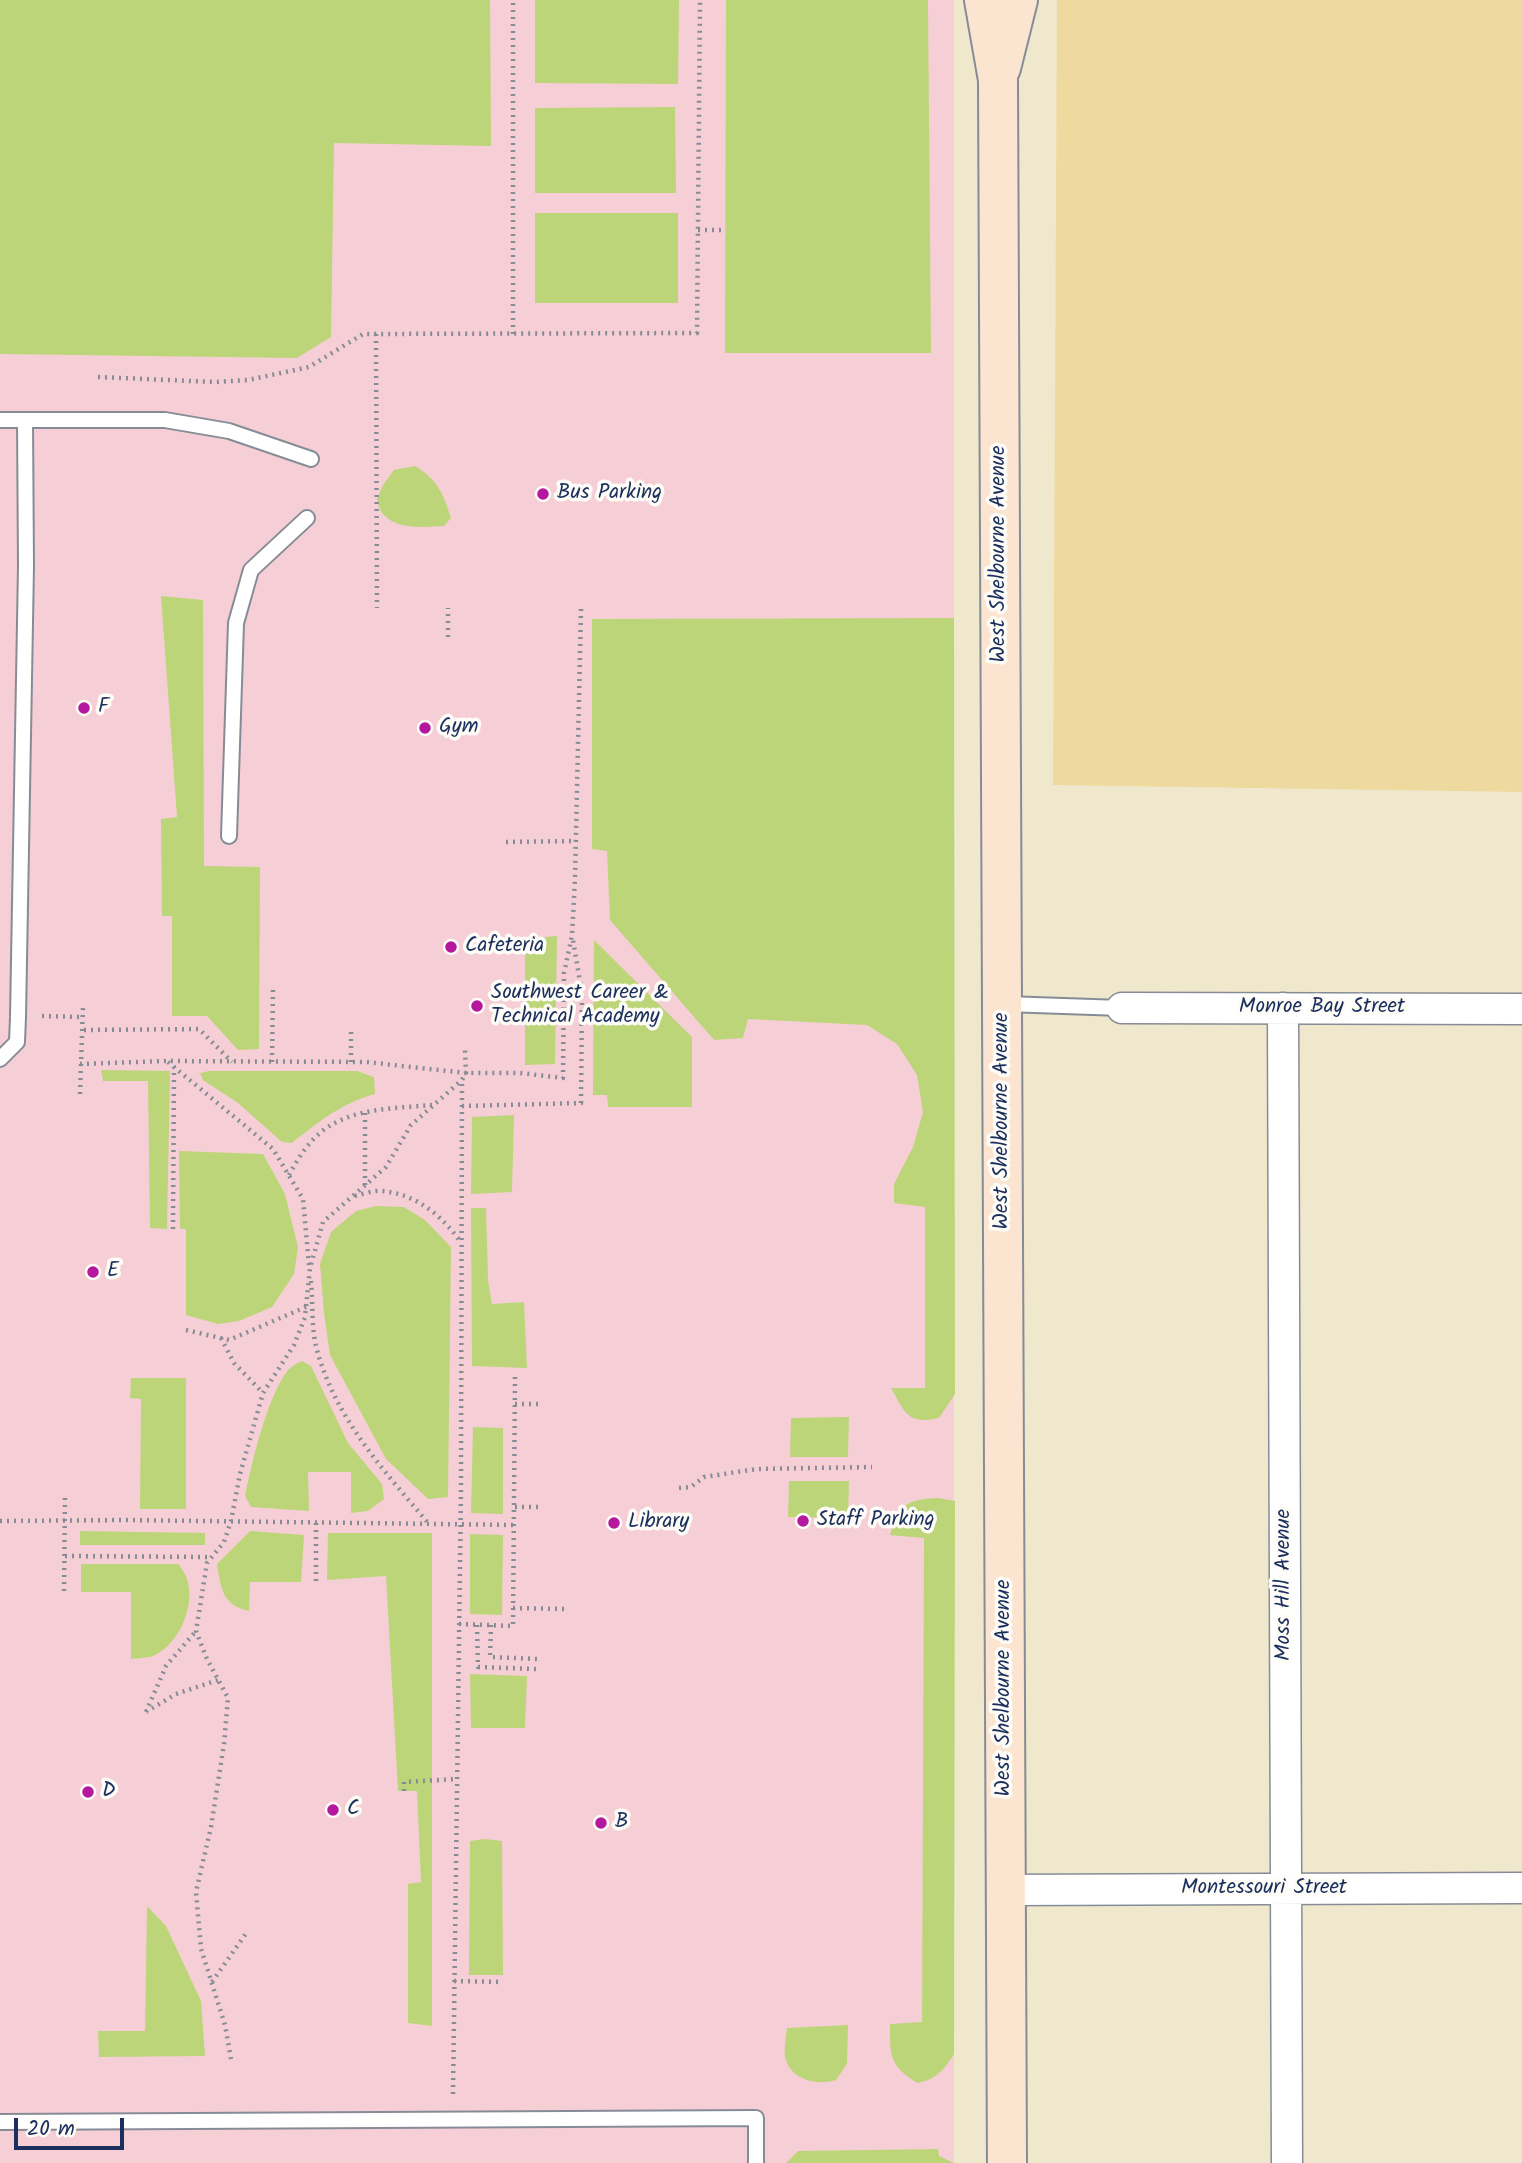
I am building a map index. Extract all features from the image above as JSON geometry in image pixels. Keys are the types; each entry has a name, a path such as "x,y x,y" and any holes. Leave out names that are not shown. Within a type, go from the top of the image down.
{"street":[{"name":"West Shelbourne Avenue","path":"984,0 998,80 1007,2163"},
{"name":"West Shelbourne Avenue","path":"998,80 1018,0"},
{"name":"Monroe Bay Street","path":"1122,1008 1522,1009"},
{"name":"Moss Hill Avenue","path":"1283,1008 1287,2163"},
{"name":"Montessouri Street","path":"1006,1890 1522,1888"}],"lane":[{"path":"0,420 165,420 229,432 311,459"},
{"path":"0,1059 6,1056 17,1042 18,1017 26,566 25,420"},
{"path":"229,836 236,623 240,603 251,570 307,518"},
{"path":"1002,1004 1122,1008"},
{"path":"0,2122 756,2118 755,2163"}],"path":[{"path":"513,0 513,334"},
{"path":"98,377 215,382 248,380 309,368 363,334 697,333 700,0"},
{"path":"698,230 726,230"},
{"path":"376,334 377,608"},
{"path":"448,637 449,608"},
{"path":"80,1064 167,1061 351,1062 466,1073 520,1073 563,1078 564,974 572,936 576,841 581,609"},
{"path":"506,842 576,841"},
{"path":"462,1106 580,1103 582,994 572,936"},
{"path":"272,1062 273,988"},
{"path":"80,1094 83,1006"},
{"path":"41,1016 84,1017"},
{"path":"84,1030 199,1028 232,1062"},
{"path":"351,1030 351,1062"},
{"path":"218,1680 176,1694 146,1712 166,1667 196,1631 207,1563 224,1542 231,1521 240,1474 263,1392 294,1345 305,1317 310,1268 323,1222 386,1167 411,1125 462,1080 466,1073 465,1050"},
{"path":"167,1061 273,1149 303,1199 316,1349 339,1406 377,1463 429,1524"},
{"path":"173,1229 174,1067"},
{"path":"452,2119 460,1524 462,1080"},
{"path":"289,1175 311,1141 339,1120 365,1111 434,1104"},
{"path":"365,1111 365,1186"},
{"path":"354,1196 380,1190 414,1199 444,1220 461,1243"},
{"path":"186,1330 229,1340 306,1307"},
{"path":"221,1338 234,1363 263,1392"},
{"path":"459,1624 513,1626 515,1377"},
{"path":"515,1404 538,1404"},
{"path":"679,1488 691,1487 704,1477 757,1469 872,1467"},
{"path":"64,1591 65,1497"},
{"path":"515,1507 540,1507"},
{"path":"0,1521 515,1525"},
{"path":"316,1523 316,1585"},
{"path":"65,1556 212,1557"},
{"path":"513,1608 567,1609"},
{"path":"477,1625 478,1667 537,1670"},
{"path":"491,1625 490,1657 537,1659"},
{"path":"196,1631 228,1699 211,1827 196,1892 201,1949 225,2025 231,2059"},
{"path":"404,1791 404,1782 457,1779"},
{"path":"212,1983 247,1932"},
{"path":"454,1982 503,1982"}],"shaded area":[{"name":"Southwest Career & Technical Academy","path":"0,0 954,0 954,2163 0,2163"}],"green space":[{"path":"0,0 490,0 491,146 334,143 331,337 297,358 0,354"},
{"path":"535,0 679,0 678,84 535,83"},
{"path":"726,0 928,0 931,353 725,353"},
{"path":"675,107 676,193 535,193 535,108"},
{"path":"535,213 678,213 678,303 535,303"},
{"path":"415,466 434,482 442,494 451,518 444,526 421,527 396,523 380,510 377,499 394,470"},
{"path":"161,596 203,600 204,866 260,867 259,1049 238,1050 207,1016 172,1016 172,916 162,916 161,819 177,817"},
{"path":"954,618 955,1394 939,1418 920,1420 904,1410 891,1388 925,1388 925,1207 894,1203 894,1184 913,1147 923,1112 917,1075 897,1044 867,1025 748,1019 743,1038 714,1040 610,920 607,851 592,849 592,619"},
{"path":"557,936 555,1064 525,1065 525,951 544,950 545,937"},
{"path":"594,940 692,1037 692,1107 608,1107 607,1095 593,1095"},
{"path":"101,1070 170,1071 167,1229 150,1228 148,1081 103,1081"},
{"path":"357,1071 374,1077 375,1094 341,1108 292,1143 282,1142 238,1103 203,1080 200,1073"},
{"path":"514,1115 512,1192 471,1194 472,1117"},
{"path":"179,1151 263,1154 285,1194 298,1247 294,1274 272,1307 239,1321 218,1324 186,1315 186,1229 180,1229"},
{"path":"376,1206 404,1207 425,1220 451,1247 448,1497 428,1499 386,1459 330,1355 320,1264 331,1232 356,1211"},
{"path":"471,1208 486,1208 488,1280 492,1304 524,1302 527,1368 472,1366"},
{"path":"302,1361 311,1366 348,1443 382,1484 384,1499 368,1511 351,1513 351,1472 308,1472 309,1511 251,1507 245,1496 261,1430 273,1396 288,1370"},
{"path":"131,1378 186,1378 186,1509 140,1509 141,1399 130,1398"},
{"path":"849,1417 848,1457 790,1457 791,1418"},
{"path":"473,1427 503,1428 503,1514 471,1513"},
{"path":"789,1481 849,1481 848,1518 788,1517"},
{"path":"938,1498 955,1501 954,2054 939,2073 917,2083 901,2071 893,2059 890,2024 922,2022 924,1538 890,1535 905,1506 919,1500"},
{"path":"80,1531 205,1533 205,1545 80,1545"},
{"path":"250,1531 304,1535 301,1582 250,1582 249,1611 233,1605 224,1595 217,1564"},
{"path":"328,1533 432,1533 432,2026 408,2023 408,1884 421,1882 417,1791 398,1791 386,1576 327,1580"},
{"path":"470,1534 503,1535 502,1615 470,1614"},
{"path":"81,1564 179,1564 186,1575 189,1600 183,1623 171,1643 153,1656 131,1659 131,1592 81,1592"},
{"path":"470,1674 527,1676 525,1728 471,1728"},
{"path":"470,1841 502,1841 503,1975 469,1975"},
{"path":"147,1906 166,1926 201,2001 205,2056 99,2057 98,2031 145,2031"},
{"path":"848,2025 847,2064 836,2080 813,2081 792,2071 785,2057 787,2028"},
{"path":"938,2149 939,2156 954,2163 786,2163 798,2151"}],"sand":[{"path":"1057,0 1522,0 1522,792 1053,785"}],"place":[{"name":"Bus Parking","path":"543,494"},
{"name":"F","path":"84,708"},
{"name":"Gym","path":"425,728"},
{"name":"Cafeteria","path":"451,947"},
{"name":"Southwest Career & Technical Academy","path":"477,1006"},
{"name":"E","path":"93,1272"},
{"name":"Staff Parking","path":"803,1521"},
{"name":"Library","path":"614,1523"},
{"name":"D","path":"88,1792"},
{"name":"C","path":"333,1810"},
{"name":"B","path":"601,1823"}]}
